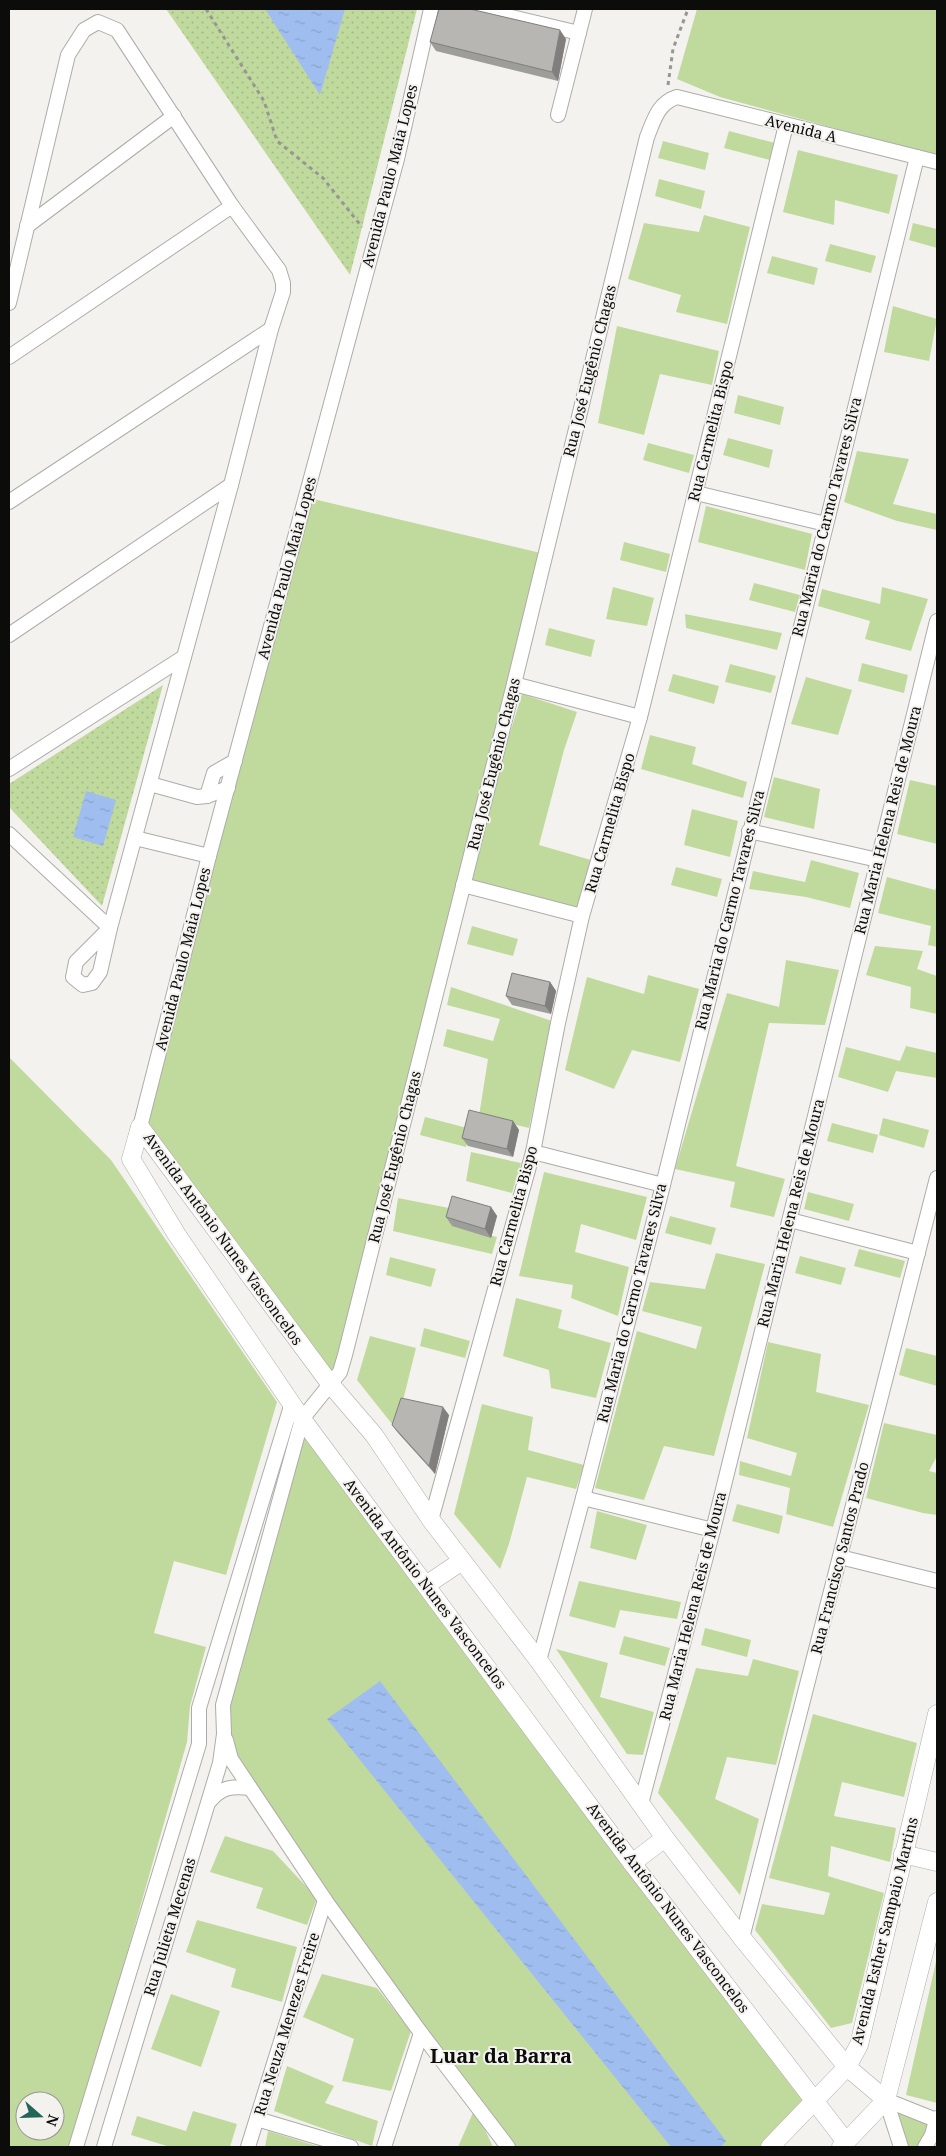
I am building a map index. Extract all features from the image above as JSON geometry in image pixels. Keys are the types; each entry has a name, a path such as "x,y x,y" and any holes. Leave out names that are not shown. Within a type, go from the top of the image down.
{"street":[{"name":"Avenida Paulo Maia Lopes","path":"140,1126 209,856 397,159 431,9"},
{"path":"478,9 579,33"},
{"path":"558,115 585,9"},
{"path":"9,302 68,55 84,30 98,22 117,30 232,206 278,270 283,283 231,485 110,928 9,834"},
{"name":"Avenida A","path":"666,101 677,97 937,162"},
{"name":"Rua José Eugênio Chagas","path":"302,1419 340,1372 514,684 647,137 654,119 666,101"},
{"path":"27,226 174,116"},
{"name":"Rua Carmelita Bispo","path":"431,1520 533,1152 558,1023 582,916 640,717 786,125"},
{"name":"Rua Maria do Carmo Tavares Silva","path":"539,1661 663,1185 749,830 917,157"},
{"path":"9,357 232,206"},
{"path":"9,502 271,330"},
{"path":"9,635 231,485"},
{"path":"696,493 826,524"},
{"name":"Rua Maria Helena Reis de Moura","path":"641,1804 713,1530 937,621"},
{"path":"9,769 184,657"},
{"path":"514,684 640,717"},
{"path":"207,796 214,774 236,761"},
{"path":"150,784 197,797 207,796 228,788"},
{"path":"749,830 878,860"},
{"path":"136,838 209,856"},
{"path":"463,885 582,916"},
{"name":"Avenida Antônio Nunes Vasconcelos","path":"140,1126 331,1385 374,1435 431,1520 539,1661 665,1838 742,1938 847,2067 886,2100"},
{"name":"Avenida Antônio Nunes Vasconcelos","path":"140,1126 131,1159 177,1235 302,1419 632,1863 815,2100 845,2146"},
{"path":"533,1152 663,1185"},
{"name":"Rua Francisco Santos Prado","path":"742,1938 937,1178"},
{"path":"790,1220 918,1254"},
{"path":"76,2147 199,1744 199,1708 292,1403"},
{"name":"Rua Julieta Mecenas","path":"104,2147 220,1763 224,1734 223,1705 302,1419"},
{"path":"583,1498 713,1530"},
{"path":"840,1557 937,1581"},
{"path":"426,1585 462,1561"},
{"name":"Avenida Esther Sampaio Martins","path":"770,2147 847,2067 859,2045 937,1714"},
{"path":"224,1734 231,1759 325,1900 421,2033 508,2147"},
{"path":"207,1806 218,1792 235,1787 250,1788"},
{"path":"632,1863 665,1838"},
{"path":"903,1854 937,1862"},
{"name":"Rua Neuza Menezes Freire","path":"248,2147 325,1900"},
{"path":"845,2146 886,2100 937,1902"},
{"path":"384,2147 421,2033"},
{"path":"886,2100 937,2119 932,2135 925,2147"},
{"path":"886,2100 901,2147"},
{"path":"257,2119 351,2147"}],"path":[{"path":"206,9 264,100 277,141 323,178 364,230"},
{"path":"666,101 673,49 688,9"}],"green space":[{"path":"166,9 417,9 350,275"},
{"path":"697,9 937,9 937,156 720,97 677,79"},
{"path":"729,131 775,143 770,160 724,148"},
{"path":"663,141 709,153 705,170 658,158"},
{"path":"798,150 898,175 889,214 835,200 834,225 783,212"},
{"path":"659,179 705,191 701,209 655,196"},
{"path":"704,215 750,227 727,324 676,312 681,295 628,279 644,223 699,232"},
{"path":"913,223 937,229 937,248 909,240"},
{"path":"830,244 876,256 871,273 825,261"},
{"path":"772,256 818,268 814,285 767,273"},
{"path":"893,306 937,319 929,361 884,352"},
{"path":"617,326 719,351 712,385 660,374 644,435 598,423"},
{"path":"738,395 784,407 780,425 734,413"},
{"path":"728,438 773,450 769,468 723,455"},
{"path":"648,443 694,455 689,473 643,460"},
{"path":"857,451 909,459 893,504 937,514 937,530 897,521 844,502"},
{"path":"305,497 545,554 467,871 522,694 577,712 564,750 539,845 591,860 582,916 464,885 331,1385 140,1127"},
{"path":"706,506 812,534 805,570 698,542"},
{"path":"624,542 670,554 666,572 620,560"},
{"path":"754,583 800,595 795,612 749,600"},
{"path":"613,587 654,598 647,626 606,619"},
{"path":"882,587 928,599 911,651 865,639 870,621 818,606 822,589 880,604"},
{"path":"685,614 782,633 777,650 686,628"},
{"path":"549,628 595,640 591,657 545,645"},
{"path":"862,663 908,675 904,693 858,681"},
{"path":"730,664 776,676 771,693 725,682"},
{"path":"673,674 719,686 714,704 668,691"},
{"path":"806,677 852,690 838,735 791,724"},
{"path":"163,685 102,906 9,807 9,784"},
{"path":"650,735 696,747 692,764 747,782 743,798 641,769"},
{"path":"774,777 820,789 814,829 764,817"},
{"path":"910,780 937,786 937,844 897,834"},
{"path":"692,809 738,821 730,857 684,845"},
{"path":"811,860 859,873 850,908 806,897 749,889 753,871 805,882"},
{"path":"676,867 722,879 717,897 671,885"},
{"path":"887,877 935,890 937,885 937,947 928,945 931,926 878,913"},
{"path":"472,926 518,939 513,956 467,944"},
{"path":"875,946 923,951 917,969 937,976 937,1014 910,1008 911,987 866,975"},
{"path":"786,960 839,970 825,1025 769,1023 736,1166 785,1179 774,1217 730,1207 735,1182 675,1169 727,993 779,1007"},
{"path":"648,975 699,989 680,1062 632,1050 614,1089 565,1070 587,977 644,994"},
{"path":"451,987 552,1021 529,1128 479,1116 488,1059 443,1046 447,1029 493,1041 500,1019 447,1005"},
{"path":"906,1046 937,1053 937,1078 896,1071 888,1092 838,1077 846,1047 900,1061"},
{"path":"9,1057 111,1160 277,1402 226,1575 174,1561 154,1633 206,1647 190,1706 187,1742 72,2147 9,2147"},
{"path":"425,1117 471,1129 466,1147 420,1135"},
{"path":"883,1118 929,1130 924,1148 879,1135"},
{"path":"832,1123 878,1135 873,1153 827,1141"},
{"path":"471,1152 521,1163 512,1193 466,1181"},
{"path":"544,1172 647,1197 636,1240 581,1224 575,1252 629,1267 618,1316 571,1298 573,1285 519,1276"},
{"path":"808,1192 854,1204 849,1221 804,1209"},
{"path":"398,1198 449,1208 451,1225 497,1237 492,1254 393,1231"},
{"path":"670,1216 716,1228 711,1245 665,1233"},
{"path":"859,1249 905,1261 900,1278 854,1266"},
{"path":"716,1253 765,1264 714,1456 664,1446 644,1500 595,1488 637,1331 696,1349 702,1327 642,1311 650,1282 705,1289"},
{"path":"800,1256 846,1268 841,1285 795,1273"},
{"path":"390,1257 436,1269 431,1287 386,1275"},
{"path":"516,1298 562,1310 558,1328 611,1343 596,1398 551,1388 549,1370 503,1356"},
{"path":"424,1328 470,1341 465,1358 420,1346"},
{"path":"370,1336 416,1348 396,1429 357,1380"},
{"path":"768,1342 821,1354 816,1392 869,1405 833,1527 786,1514 790,1488 739,1475 740,1461 791,1476 797,1453 747,1438"},
{"path":"906,1348 937,1356 937,1386 899,1375"},
{"path":"482,1404 533,1417 528,1450 584,1465 576,1489 527,1477 509,1544 500,1569 454,1514"},
{"path":"302,1419 815,2100 770,2147 508,2147 231,1759 223,1705"},
{"path":"884,1423 937,1435 937,1456 929,1471 937,1473 937,1515 866,1498"},
{"path":"737,1504 783,1516 779,1534 732,1521"},
{"path":"597,1511 647,1525 636,1560 590,1548"},
{"path":"579,1581 681,1602 677,1619 620,1610 615,1628 569,1616"},
{"path":"705,1628 751,1640 747,1657 701,1645"},
{"path":"624,1636 670,1648 665,1666 619,1654"},
{"path":"556,1649 608,1663 600,1697 654,1712 643,1755 627,1754"},
{"path":"753,1659 799,1671 776,1765 727,1757 715,1799 759,1819 740,1895 658,1793 696,1668 748,1676"},
{"path":"813,1714 917,1743 904,1797 842,1782 834,1816 896,1828 890,1862 831,1846 828,1876 884,1893 852,2023 831,2028 755,1930 762,1904 824,1915 830,1893 769,1878"},
{"path":"225,1836 273,1851 317,1898 307,1925 256,1908 263,1888 210,1872"},
{"path":"197,1920 297,1947 282,2002 231,1987 236,1969 186,1952"},
{"path":"937,1957 937,2103 906,2095"},
{"path":"322,1974 377,1988 411,2031 391,2091 342,2081 354,2039 303,2017"},
{"path":"171,1994 220,2011 201,2067 151,2049"},
{"path":"287,2066 334,2086 325,2103 378,2121 372,2146 274,2111"},
{"path":"886,2100 929,2116 925,2147 901,2147"},
{"path":"475,2108 493,2147 458,2147"},
{"path":"193,2111 237,2124 230,2147 170,2147 131,2135 137,2116 186,2131"},
{"path":"268,2131 320,2147 265,2147"}],"water":[{"path":"265,9 345,9 320,95"},
{"path":"86,791 116,800 103,846 73,837"},
{"path":"380,1681 726,2141 721,2147 671,2147 327,1719"}],"building":[{"path":"439,9 470,9 560,30 552,72 430,42"},
{"path":"512,973 550,982 545,1006 506,996"},
{"path":"469,1110 513,1121 507,1149 462,1138"},
{"path":"452,1196 491,1207 485,1229 446,1217"},
{"path":"401,1398 443,1407 429,1466 392,1425"}],"district":[{"name":"Luar da Barra","path":"501,2056"}]}
